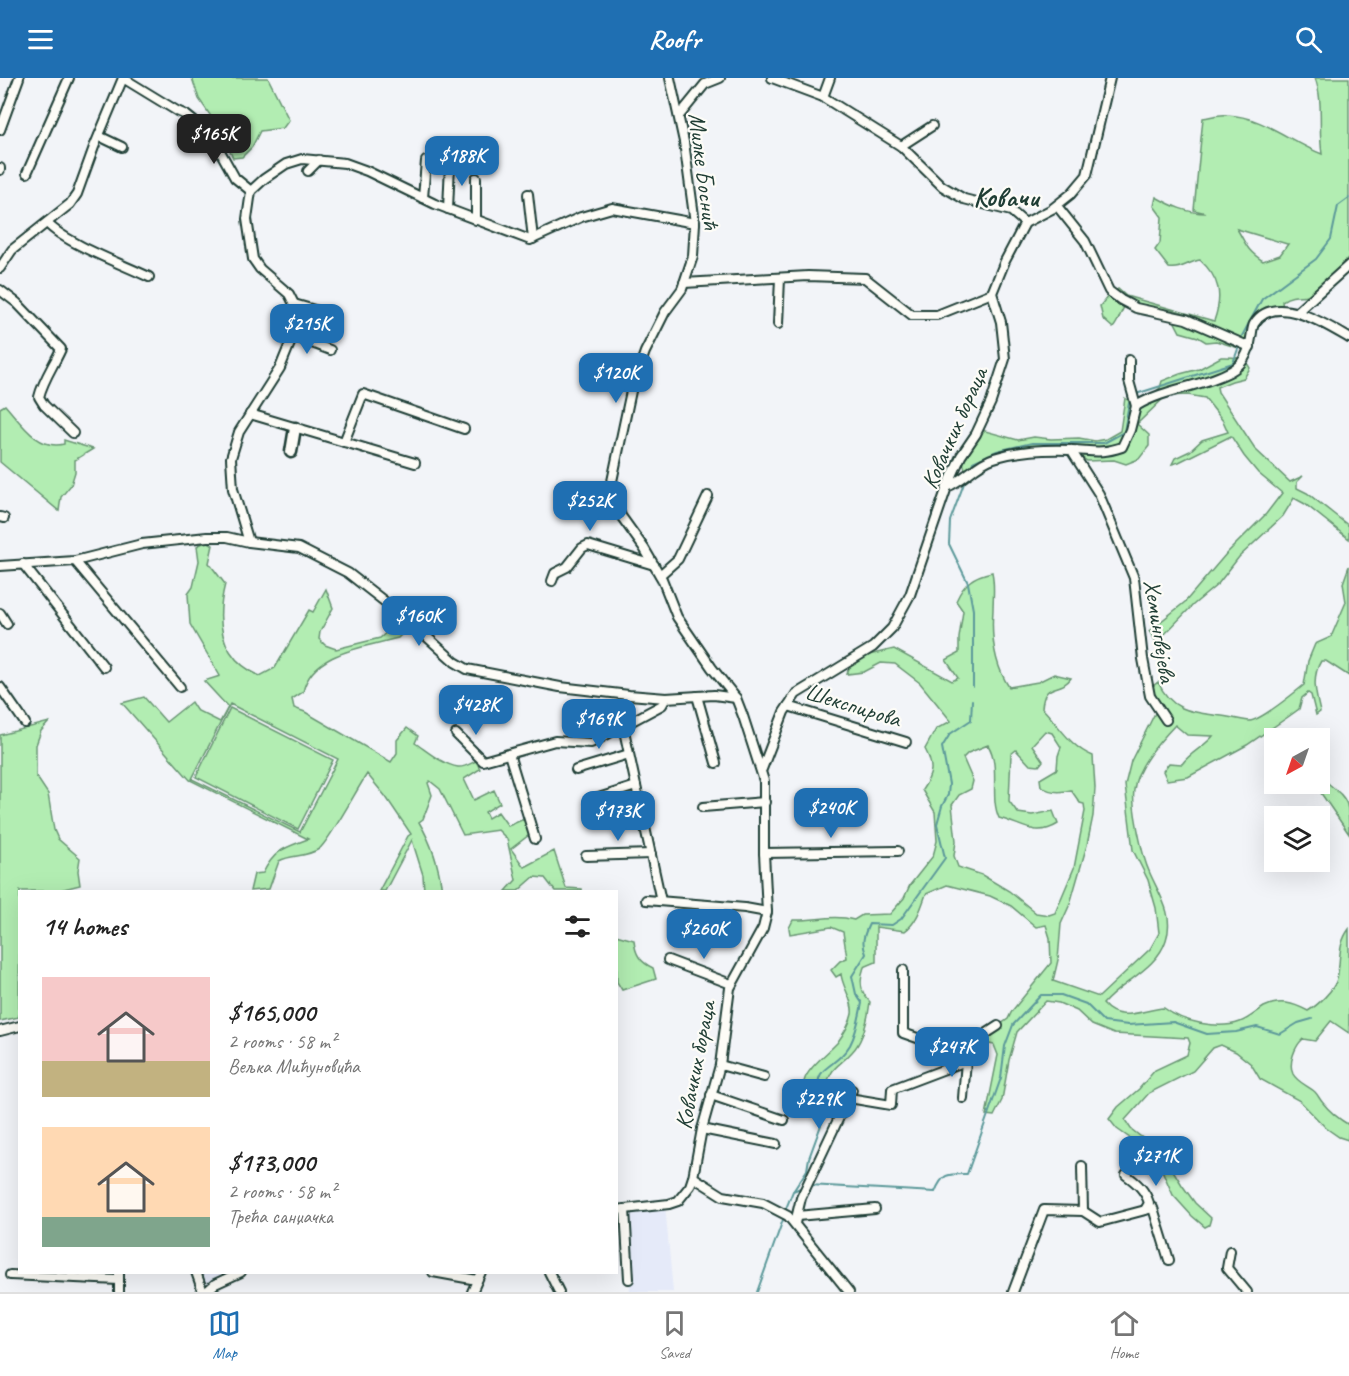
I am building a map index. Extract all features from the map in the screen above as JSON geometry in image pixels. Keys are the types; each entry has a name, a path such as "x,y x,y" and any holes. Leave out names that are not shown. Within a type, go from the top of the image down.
{"street":[{"path":"0,130 20,78"},
{"path":"27,173 69,78"},
{"path":"0,268 12,250 70,204 77,194 123,78 177,111 186,114 211,135 235,178 251,191"},
{"name":"Милке Боснић","path":"670,78 684,142 695,223 693,256 684,283 645,352 631,391 611,486 621,516 660,575 677,617 736,698"},
{"path":"679,116 705,84 720,78"},
{"path":"772,78 823,98 901,146 942,186 964,199 1011,211 1025,223"},
{"path":"823,98 830,78"},
{"path":"684,283 808,276 865,278 912,315 937,315 992,293 1005,261 1025,223 1057,206 1081,185 1089,171 1110,78"},
{"path":"901,146 932,126"},
{"path":"99,136 122,147"},
{"path":"249,542 233,489 231,458 239,432 280,368 293,336 296,308 289,294 260,270 252,259 247,219 251,191 264,179 286,164 302,159 345,163 448,209 530,240 581,217 612,208 695,223"},
{"path":"308,171 319,160"},
{"path":"423,198 426,161"},
{"path":"448,209 450,164"},
{"path":"476,178 476,220"},
{"path":"528,194 533,239"},
{"path":"1057,206 1085,241 1109,291 1121,300 1136,308 1186,319 1250,347"},
{"path":"47,223 70,240 149,277"},
{"path":"1298,312 1349,265"},
{"path":"778,324 780,278"},
{"path":"0,290 17,303 61,349 54,367 42,386 39,397 44,405 73,433"},
{"name":"Ковачких бораца","path":"762,770 788,706 796,693 873,647 892,628 910,595 947,488 961,456 976,434 991,402 1005,359 1001,322 992,293"},
{"path":"294,304 325,313"},
{"path":"1136,406 1149,398 1228,372 1242,364 1250,347 1254,325 1266,313 1298,312 1314,318 1349,338"},
{"path":"293,336 330,350"},
{"path":"947,488 992,458 1024,452 1071,450 1105,452 1122,447 1130,430 1136,406 1129,381 1129,360"},
{"path":"344,442 363,394 464,429"},
{"path":"250,414 415,463"},
{"path":"291,452 295,428"},
{"name":"Хемингвејева","path":"1071,450 1099,494 1134,578 1143,659 1150,696 1166,720"},
{"path":"660,575 678,559 708,496"},
{"path":"0,566 75,561 142,544 207,537 226,537 299,548 348,573 466,669 560,687 666,698 714,695 736,698"},
{"path":"552,581 555,573 567,567 582,548 588,545 654,565"},
{"path":"75,561 180,687"},
{"path":"23,564 104,667"},
{"path":"0,613 7,624"},
{"path":"0,687 25,723"},
{"path":"697,696 716,763"},
{"path":"456,734 483,761 555,741 591,743 662,705 666,698"},
{"name":"Ковачких бораца","path":"621,1210 678,1201 684,1195 693,1177 702,1129 720,1065 731,984 763,928 767,912 764,853 765,802 762,770 736,698"},
{"name":"Шекспирова","path":"788,706 906,742"},
{"path":"623,726 662,901"},
{"path":"509,753 535,839"},
{"path":"576,770 629,754"},
{"path":"589,801 636,786"},
{"path":"703,807 765,802"},
{"path":"764,853 898,851"},
{"path":"586,856 651,854"},
{"path":"646,900 745,908 767,912"},
{"path":"668,960 731,984"},
{"path":"903,970 903,1033 964,1058"},
{"path":"0,1030 18,1026"},
{"path":"793,1219 850,1094 891,1105 892,1089 964,1058 978,1039 998,1026"},
{"path":"963,1098 964,1058"},
{"path":"720,1065 764,1077"},
{"path":"711,1095 784,1120"},
{"path":"702,1129 776,1144"},
{"path":"1082,1166 1083,1211"},
{"path":"1126,1175 1139,1184 1147,1195 1149,1203 1145,1210"},
{"path":"693,1177 723,1196 763,1203 793,1219 849,1292"},
{"path":"1013,1292 1044,1210 1083,1211 1100,1222 1153,1208 1169,1260"},
{"path":"793,1219 875,1209"},
{"path":"621,1210 629,1279"},
{"path":"1230,1251 1227,1268 1247,1292"},
{"path":"197,1274 205,1292 215,1284 238,1274"},
{"path":"444,1274 477,1280"},
{"path":"472,1292 480,1274"},
{"path":"550,1274 559,1292"},
{"path":"10,1275 119,1276 119,1292"}],"shaded area":[{"path":"665,1205 673,1292 630,1292 625,1209"},
{"path":"201,1274 230,1274 204,1286"}],"green space":[{"path":"192,78 268,78 289,120 283,128 260,131 252,147 242,157 233,158 219,128 199,99"},
{"path":"1315,78 1349,78 1349,257 1329,281 1315,293 1282,301 1283,311 1262,317 1255,325 1250,347 1242,349 1216,341 1206,342 1180,332 1171,315 1127,303 1113,328 1103,319 1100,306 1118,289 1126,296 1214,321 1219,295 1216,281 1207,267 1200,260 1177,268 1169,268 1155,250 1160,243 1162,217 1154,206 1156,197 1192,212 1206,213 1194,210 1203,118 1218,115 1240,116 1264,125 1322,154 1318,87","holes":["1237,229 1288,244 1280,255 1263,261 1250,250"]},
{"path":"1221,357 1241,359 1250,368 1244,378 1217,387 1256,450 1290,482 1303,476 1297,482 1297,488 1307,493 1349,526 1349,539 1294,498 1283,516 1239,557 1218,584 1193,605 1163,636 1155,640 1149,631 1185,602 1226,554 1266,514 1282,493 1258,473 1231,436 1172,464 1175,458 1190,451 1202,440 1228,432 1223,421 1205,398 1188,395 1166,396 1137,424 1149,435 1149,446 1139,459 1126,464 1114,460 1087,461 1071,450 992,458 965,469 961,456 978,429 1018,440 1034,437 1079,438 1095,441 1106,439 1120,431 1125,398 1136,406 1160,388 1162,381 1199,369"},
{"path":"5,405 31,434 46,443 64,444 64,440 93,449 75,460 75,472 71,485 61,497 59,511 0,462 0,408"},
{"path":"207,541 213,545 209,563 225,584 221,612 224,638 236,660 260,676 275,668 309,610 313,612 326,589 333,608 320,632 319,639 325,645 336,649 380,638 388,631 389,613 406,626 405,631 398,638 342,653 317,668 308,679 303,692 292,699 294,708 305,712 391,762 397,753 397,740 407,728 418,736 415,743 447,764 460,767 476,761 480,769 464,779 474,800 494,790 500,803 485,812 488,818 498,812 508,826 524,819 529,835 511,849 524,867 554,851 566,888 582,890 554,890 545,878 534,877 519,890 507,890 516,880 507,839 498,830 463,835 440,789 430,781 428,783 432,795 423,819 419,822 434,855 442,890 424,890 423,875 412,840 386,890 380,890 411,834 367,774 336,826 319,849 309,854 279,861 269,889 250,890 254,874 263,873 276,854 308,839 190,780 122,703 144,697 166,722 191,702 196,710 220,722 228,707 204,681 220,676 190,624 188,594 193,587 199,561 197,546","holes":["230,704 338,759 300,832 192,779"]},
{"path":"1349,566 1349,676 1326,661 1321,661 1315,680 1320,712 1316,715 1311,695 1308,693 1302,698 1299,709 1272,728 1264,728 1264,733 1247,745 1188,777 1167,780 1163,771 1169,763 1182,764 1213,736 1187,735 1175,725 1144,764 1136,781 1134,811 1145,861 1167,913 1168,930 1166,940 1155,959 1103,1004 1110,1010 1124,1014 1164,1008 1190,1021 1211,1025 1243,1021 1264,1007 1276,1003 1292,1004 1308,1011 1333,988 1337,979 1341,947 1349,929 1349,1033 1331,1021 1315,1041 1303,1039 1300,1042 1291,1065 1297,1079 1315,1092 1338,1118 1349,1125 1348,1140 1326,1128 1300,1101 1260,1079 1251,1064 1236,1052 1221,1045 1213,1048 1193,1071 1149,1093 1125,1120 1131,1129 1163,1154 1195,1203 1211,1218 1209,1225 1205,1227 1173,1195 1161,1168 1144,1148 1117,1129 1109,1119 1155,1070 1187,1055 1190,1043 1188,1038 1114,1034 1092,1025 1077,1011 1059,1003 1046,1001 1017,1032 1002,1100 994,1116 986,1115 998,1055 994,1045 989,1044 971,1052 969,1046 1008,1019 1051,963 1050,938 1046,925 1036,927 1011,906 990,896 947,885 926,894 916,919 905,931 876,927 876,962 864,967 861,977 862,990 870,1002 865,1028 856,1047 830,1075 825,1090 833,1102 827,1106 814,1106 806,1097 803,1088 804,1080 815,1064 837,1043 852,1014 841,974 836,977 831,970 847,958 843,932 831,927 790,934 789,928 793,920 846,918 854,920 862,915 890,914 904,898 910,885 933,856 937,841 935,812 922,790 931,770 925,749 936,729 951,721 920,683 895,664 881,663 864,672 847,674 852,659 894,649 952,681 958,678 946,660 959,653 963,611 956,601 962,589 970,581 992,572 995,650 1000,669 1009,687 1038,682 1054,674 1071,678 1062,686 1049,690 1043,699 1042,708 1071,741 1093,756 1095,788 1093,816 1087,845 1070,904 1061,924 1058,960 1053,981 1099,997 1150,949 1159,933 1156,908 1148,880 1133,850 1125,785 1131,761 1159,705 1152,687 1158,682 1171,701 1187,710 1250,721 1263,716 1304,685 1308,661 1315,644 1331,637 1346,602 1343,583","holes":["1045,731 1052,733 1061,747 1057,769 1040,779 1041,786 1055,792 1071,790 1080,803 1084,804 1085,811 1074,868 1055,913 1049,915 1036,913 1009,891 982,875 958,867 954,856 956,841 952,805 959,795 971,789 973,781 963,758 968,753 988,745 994,762 995,800 999,818 1036,830 1043,830 1058,824 1053,811 1032,815 1018,813 1009,801 1011,754 1016,750 1030,765 1039,766 1043,761 1032,745"]},
{"path":"230,708 333,760 298,829 196,777"},
{"path":"49,722 41,731 36,745 36,776 48,794 54,830 58,839 80,858 78,871 80,885 60,890 18,890 18,1017 0,1021 0,735"},
{"path":"1330,785 1345,800 1349,834 1330,806 1322,794 1330,794"},
{"path":"618,936 634,940 639,957 653,968 656,979 622,990 618,984"}],"waterway":[{"path":"1242,336 1262,299 1316,259 1331,239 1338,206 1349,198"},
{"path":"1136,394 1233,363 1238,349"},
{"path":"971,467 973,462 997,451 1032,443 1104,443 1124,432 1132,398"},
{"path":"966,478 950,521 949,544 968,583 973,610 973,687"},
{"path":"794,1190 807,1170 809,1158 828,1106 821,1093 820,1076 843,1054 850,1045 856,1030 862,1003 856,994 852,976 866,954 864,939 869,924 892,925 901,919 945,858 937,824 948,795 949,784 942,747 950,734 971,720 972,700"},
{"path":"809,1185 935,1192 943,1178 955,1174 967,1174 1001,1078 1005,1046 1013,1025 1041,995 1061,995 1086,1004 1104,1022 1128,1025 1173,1022 1207,1034 1236,1032 1257,1027 1280,1034 1298,1023 1312,1019"},
{"path":"785,1211 793,1191 803,1187"},
{"path":"757,1292 784,1217"}],"district":[{"name":"Ковачи","path":"1006,197"}]}
